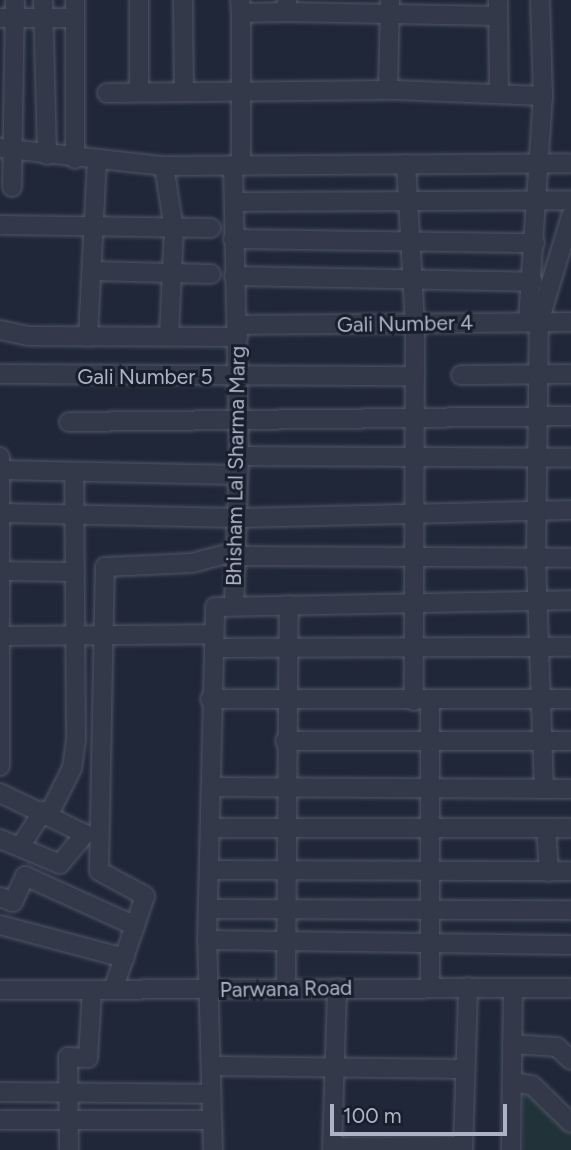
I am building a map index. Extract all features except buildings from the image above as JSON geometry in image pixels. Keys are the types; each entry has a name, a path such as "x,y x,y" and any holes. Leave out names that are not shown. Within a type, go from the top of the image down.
{"street":[{"path":"139,0 139,92"},
{"path":"183,0 184,90"},
{"path":"540,0 543,96 533,321 540,375 536,558 542,648 540,741 544,789"},
{"path":"241,6 498,8 499,94"},
{"name":"Bhisham Lal Sharma Marg","path":"241,6 233,239 238,331 239,456 234,606 571,600"},
{"path":"387,90 390,7"},
{"path":"43,9 47,155"},
{"path":"12,187 8,149 10,12 75,9 75,159"},
{"path":"107,93 184,90 387,90 543,96"},
{"path":"8,149 75,159 164,166 571,163"},
{"path":"88,337 97,161"},
{"path":"406,164 415,324 411,458 416,649 429,741 432,945 430,987"},
{"path":"164,166 174,229 169,334"},
{"path":"234,202 571,200"},
{"path":"533,321 571,216"},
{"path":"0,225 211,228"},
{"path":"233,239 410,239 535,243"},
{"path":"92,271 211,274"},
{"path":"234,276 533,282"},
{"name":"Gali Number 4","path":"0,330 88,337 415,324 571,322"},
{"name":"Gali Number 5","path":"0,374 415,376"},
{"path":"461,375 571,374"},
{"path":"69,422 571,416"},
{"path":"239,456 539,460 571,458"},
{"path":"0,766 1,463 74,472 238,475"},
{"path":"20,847 46,813 74,756 74,472"},
{"path":"1,513 239,518 571,510"},
{"path":"113,990 144,893 105,880 99,871 100,636 105,567 192,563 237,554 571,558"},
{"path":"2,571 75,572"},
{"path":"286,987 284,786 290,696 289,604"},
{"path":"213,1150 207,990 213,828 210,699 215,607 234,606"},
{"path":"2,636 100,636 214,641 291,649 571,647"},
{"path":"210,699 290,696 422,701 571,699"},
{"path":"285,741 571,741"},
{"path":"211,787 571,789"},
{"path":"0,793 84,832 65,862 0,839"},
{"path":"213,828 571,828"},
{"path":"545,829 549,872"},
{"path":"212,870 571,872"},
{"path":"0,897 13,902 25,876 135,926"},
{"path":"210,909 571,910"},
{"path":"0,925 125,958"},
{"path":"207,940 285,946 571,945"},
{"path":"337,988 332,1148 463,1148 468,987"},
{"path":"511,1150 513,988"},
{"name":"Parwana Road","path":"0,990 571,988"},
{"path":"69,1150 68,1057 88,1058 92,990"},
{"path":"512,1044 557,1047 571,1060"},
{"path":"211,1066 465,1069"},
{"path":"512,1082 532,1084 571,1123"},
{"path":"0,1092 210,1094"},
{"path":"0,1121 212,1120"}],"shaded area":[{"path":"523,1094 543,1100 571,1129 571,1150 523,1150"}]}
